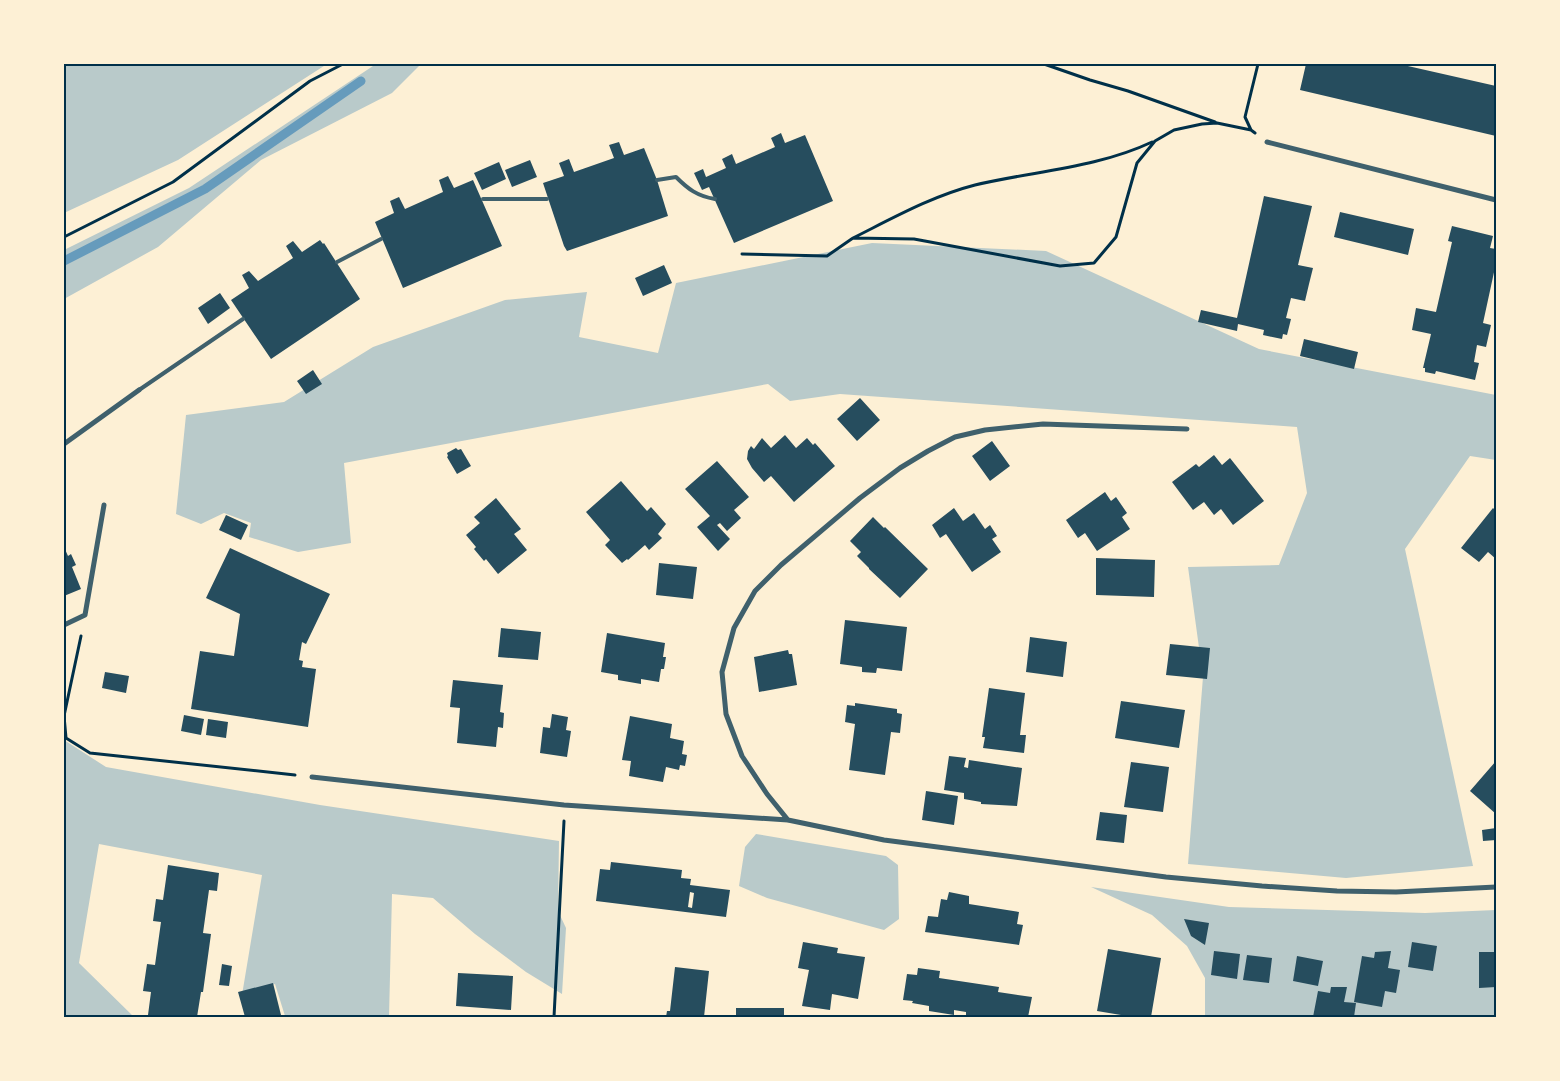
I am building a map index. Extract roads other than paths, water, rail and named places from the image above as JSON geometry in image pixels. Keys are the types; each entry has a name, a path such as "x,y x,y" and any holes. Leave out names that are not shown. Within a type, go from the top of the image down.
{"street":[{"path":"1267,142 1496,200"},
{"path":"64,444 138,390"},
{"path":"788,820 767,794 742,756 726,714 722,672 734,628 755,591 781,565 860,498 900,468 955,437 985,430 1044,424 1187,429"},
{"path":"64,625 85,615 104,505"},
{"path":"312,777 564,805 788,820 884,840 1166,877 1252,885 1338,891 1396,892 1496,887"}],"lane":[{"path":"657,180 676,177 691,191 702,197 715,200"},
{"path":"483,200 547,199"},
{"path":"337,262 382,239"},
{"path":"138,390 243,319"}],"waterway":[{"path":"64,261 205,189 361,81"}]}
